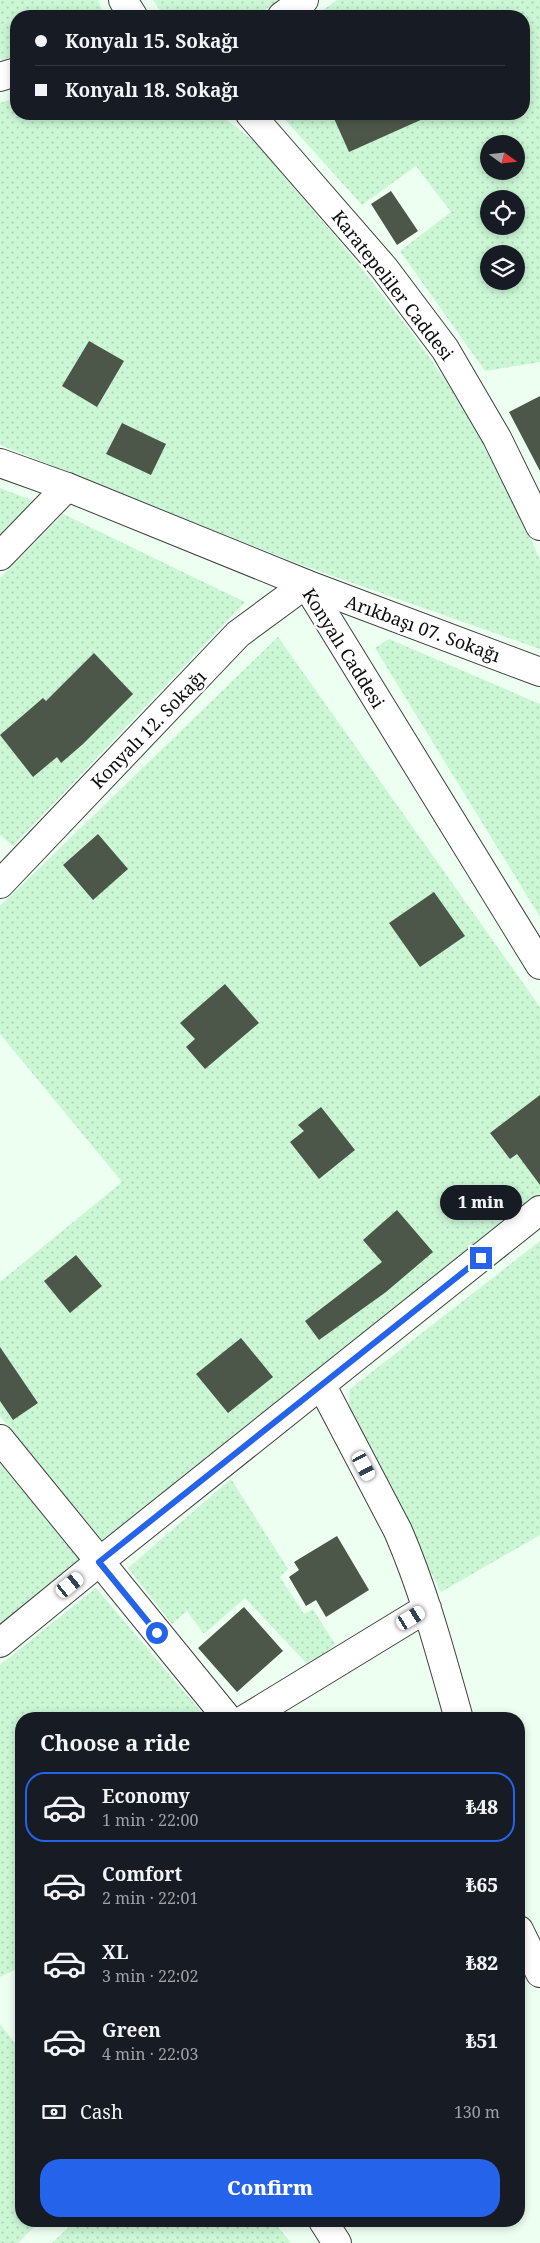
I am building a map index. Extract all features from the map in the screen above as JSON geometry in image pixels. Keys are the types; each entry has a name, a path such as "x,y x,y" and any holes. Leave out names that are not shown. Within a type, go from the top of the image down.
{"street":[{"path":"290,10 304,0"},
{"name":"Karatepeliler Caddesi","path":"255,120 384,268 445,348 497,438 540,526"},
{"name":"Konyalı Caddesi","path":"0,463 67,487 306,584 540,965"},
{"path":"0,556 67,487"},
{"name":"Arıkbaşı 07. Sokağı","path":"306,584 540,672"},
{"name":"Konyalı 12. Sokağı","path":"0,884 238,634 306,584"},
{"path":"0,1643 540,1210"},
{"path":"322,1386 398,1531 427,1608 457,1712"},
{"path":"0,1439 222,1712"},
{"path":"256,1712 427,1608"},
{"path":"525,1942 540,1973"},
{"path":"326,2227 337,2243"}],"green space":[{"path":"0,0 98,0 102,10 10,10 10,57 2,61 0,58"},
{"path":"153,0 278,0 265,10 160,10"},
{"path":"337,0 540,0 540,362 485,371 400,251 451,212 416,166 362,205 285,120 530,120 530,10 323,10"},
{"path":"10,100 10,120 227,120 255,142 355,260 411,332 472,422 511,495 540,560 540,649 299,564 0,445 0,103"},
{"path":"0,488 34,501 0,535"},
{"path":"63,514 245,602 13,846 0,835 0,578"},
{"path":"278,637 540,1007 540,1194 101,1542 0,1416 0,1282 122,1182 0,1034 0,906"},
{"path":"389,639 540,704 540,917 375,648"},
{"path":"540,1241 540,1535 441,1592 348,1414 350,1389"},
{"path":"0,1460 85,1562 0,1631"},
{"path":"231,1479 288,1569 280,1577 304,1614 313,1609 335,1644 311,1668 245,1598 204,1634 187,1611 172,1624 128,1568"},
{"path":"96,1588 201,1712 15,1712 15,1970 0,1977 0,1665"},
{"path":"0,2024 15,2043 15,2227 34,2227 18,2243 0,2243"},
{"path":"69,2227 278,2227 291,2243 52,2243"}],"building":[{"path":"335,120 421,120 349,152"},
{"path":"391,191 418,231 397,245 371,204"},
{"path":"89,341 124,361 97,407 62,386"},
{"path":"540,396 540,471 509,412"},
{"path":"122,423 166,444 151,475 106,454"},
{"path":"94,653 133,694 83,744 61,763 57,757 33,777 0,735 43,698 46,701"},
{"path":"98,834 128,869 93,900 63,865"},
{"path":"434,892 465,936 420,967 389,923"},
{"path":"225,984 259,1023 205,1069 186,1047 195,1039 180,1023"},
{"path":"540,1095 540,1185 517,1154 510,1159 490,1133"},
{"path":"321,1107 355,1150 319,1179 290,1142 304,1131 298,1125"},
{"path":"397,1210 433,1252 386,1292 319,1340 305,1321 382,1262 363,1240"},
{"path":"76,1255 102,1286 70,1313 44,1281"},
{"path":"241,1338 273,1377 228,1413 196,1374"},
{"path":"0,1347 38,1403 13,1420 0,1401"},
{"path":"337,1536 369,1590 326,1617 316,1600 306,1606 289,1577 299,1570 294,1562"},
{"path":"244,1607 283,1651 237,1692 198,1648"}],"route":[{"path":"157,1633 99,1562 481,1258"}]}
